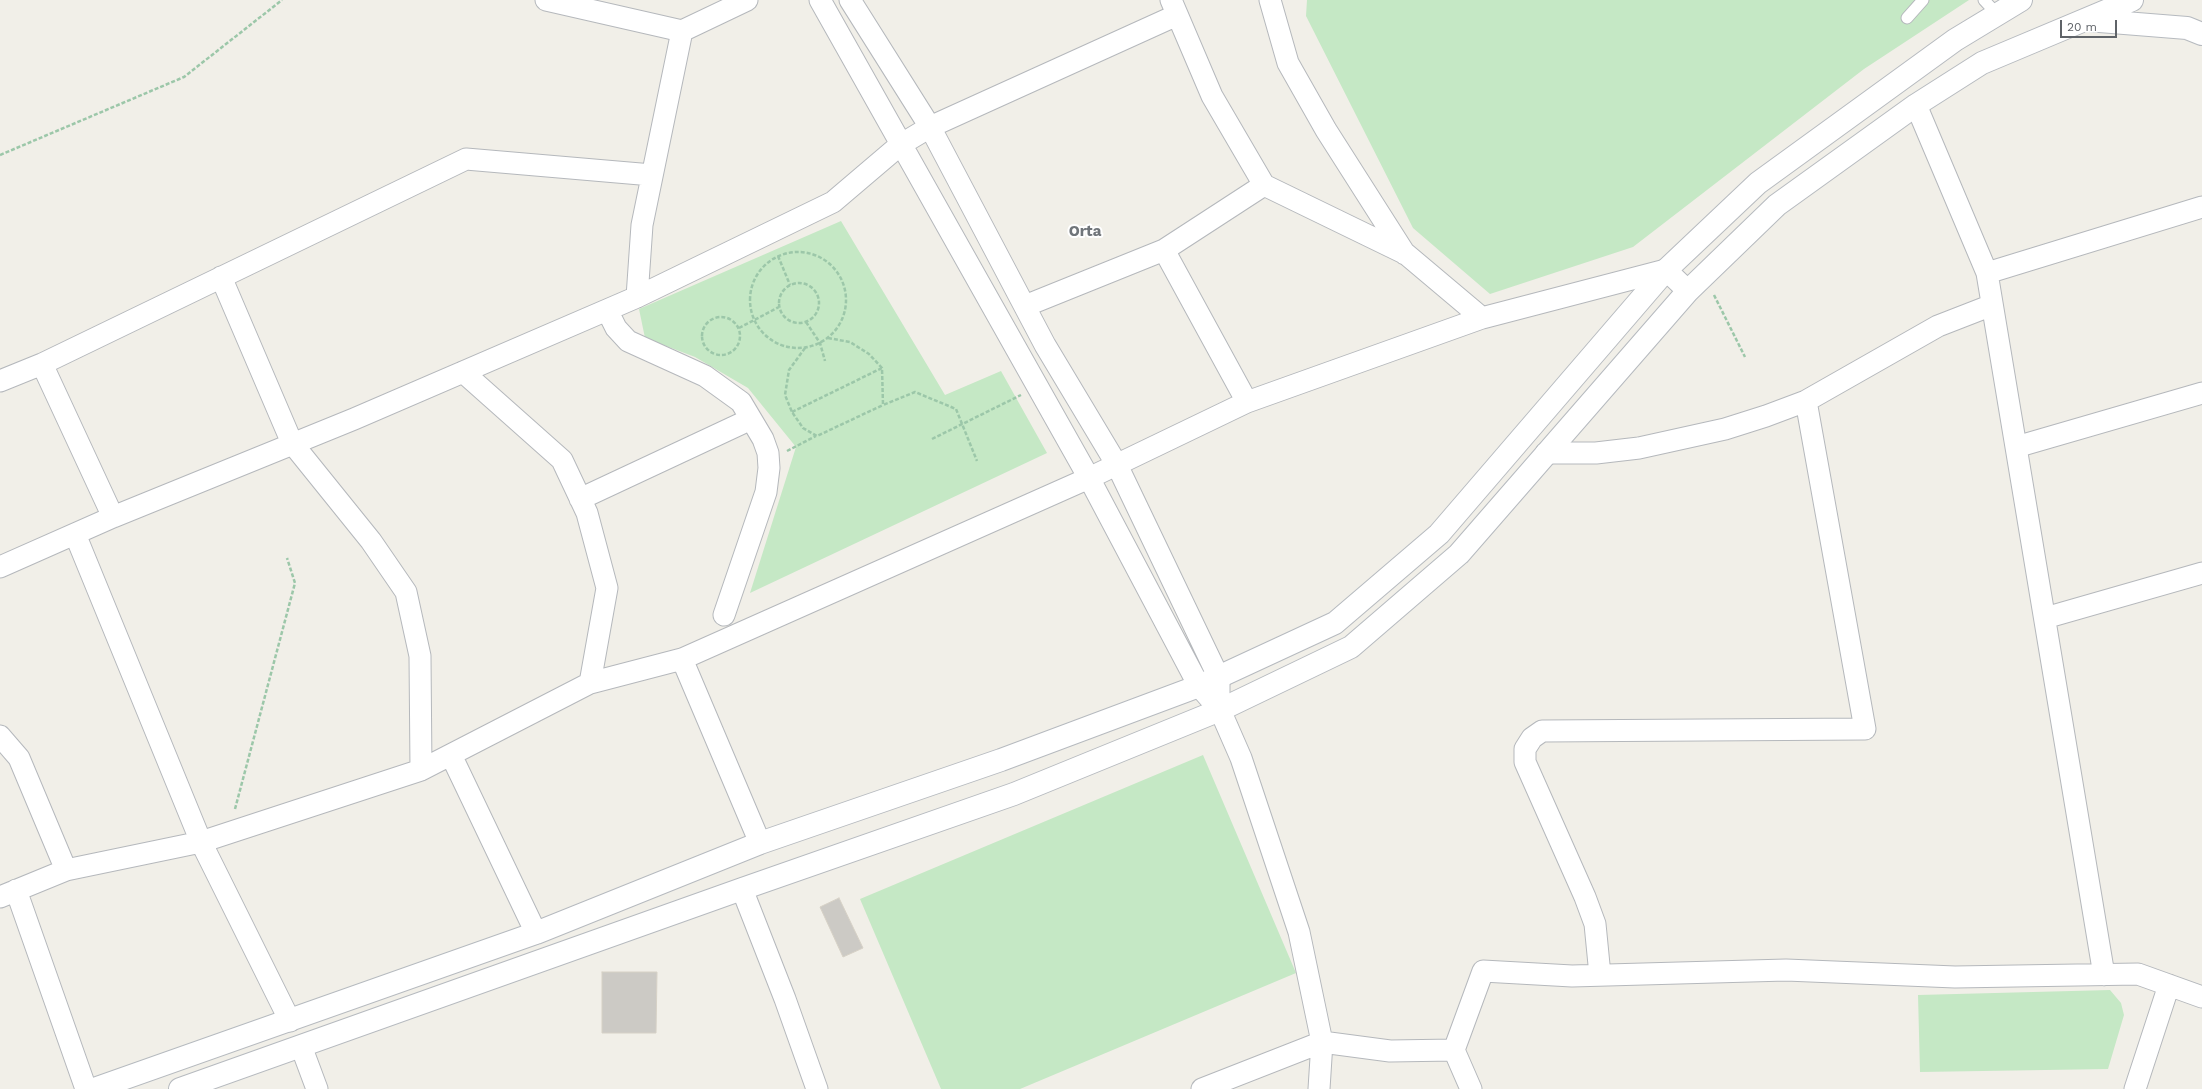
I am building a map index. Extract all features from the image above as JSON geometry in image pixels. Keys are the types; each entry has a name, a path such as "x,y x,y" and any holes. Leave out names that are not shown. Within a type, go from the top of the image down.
{"street":[{"path":"546,0 682,31 748,0"},
{"path":"820,0 900,145 1089,478 1199,686 1220,710 1241,758 1299,932 1322,1042 1319,1089"},
{"path":"850,0 930,127 1045,345 1117,465 1219,678 1220,710"},
{"path":"1270,0 1288,63 1326,130 1406,254"},
{"path":"94,1089 536,933 760,843 1001,760 1199,686 1335,623 1439,534 1666,270 1758,183 1955,40 1991,7 2021,0"},
{"path":"180,1089 1014,794 1220,710 1351,647 1460,554 1688,291 1777,205 1916,105 1982,63 2132,0"},
{"path":"0,567 113,517 462,372 637,297 833,202 900,145 930,127 1174,7 1212,96 1264,185 1406,254 1482,318"},
{"path":"2082,20 2187,28 2202,34"},
{"path":"637,297 642,225 682,31"},
{"path":"1916,105 1987,273 2104,975"},
{"path":"0,381 42,364 466,159 652,175"},
{"path":"1025,306 1164,250 1264,185"},
{"path":"1987,273 2202,207"},
{"path":"1164,250 1247,402"},
{"path":"1666,270 1688,291"},
{"path":"86,1089 8,894 66,870 201,842 421,770 590,683 682,659 1089,478 1247,402 1482,318 1666,270"},
{"path":"221,277 292,443 371,541 406,592 420,656 421,770"},
{"path":"1546,453 1596,453 1639,448 1682,440 1725,429 1806,401 1938,326 1992,305"},
{"path":"607,310 616,328 628,341 705,376 741,402 764,439 768,461 768,481 766,492 724,615"},
{"path":"42,364 113,517"},
{"path":"462,372 562,460 587,513 607,588 590,683"},
{"path":"2016,447 2202,392"},
{"path":"1600,975 1595,924 1525,762 1525,749 1532,738 1542,731 1865,729 1806,401"},
{"path":"580,499 751,419"},
{"path":"75,534 201,842 290,1021 317,1089"},
{"path":"2045,618 2202,573"},
{"path":"682,659 760,843"},
{"path":"0,736 19,758 66,870"},
{"path":"451,755 536,933"},
{"path":"742,889 785,998 817,1089"},
{"path":"1471,1089 1454,1050 1483,971 1572,976 1786,970 1955,977 2138,974 2202,997"},
{"path":"2135,1089 2169,985"},
{"path":"1202,1089 1322,1042 1390,1051 1454,1050"}],"lane":[{"path":"1907,18 1923,0"}],"path":[{"path":"0,155 184,77 282,0"},
{"path":"800,252 816,255 830,264 840,277 845,291 846,307 841,322 828,338 820,343 805,348 789,348 775,342 762,333 754,320 750,304 751,288 758,273 769,261 778,256 800,252"},
{"path":"778,256 790,284"},
{"path":"1704,274 1745,357"},
{"path":"796,283 809,285 817,295 819,307 812,318 806,322 793,322 782,314 779,307 781,294 790,284 796,283"},
{"path":"739,328 779,307"},
{"path":"725,317 736,323 739,328 740,341 734,351 728,354 715,354 705,346 702,340 703,327 713,318 725,317"},
{"path":"806,322 820,343 825,361"},
{"path":"828,338 850,342 869,354 882,368 883,405"},
{"path":"805,348 789,370 785,394 792,412 803,428 817,436"},
{"path":"792,412 882,368"},
{"path":"932,440 1037,387"},
{"path":"768,461 883,405 915,392 956,409 976,461"},
{"path":"229,833 295,583 287,558"}],"green space":[{"path":"1307,0 1969,0 1864,69 1633,247 1490,294 1413,228 1306,16"},
{"path":"841,221 945,395 1001,371 1047,453 750,593 796,447 748,388 695,357 645,338 639,309"},
{"path":"1203,755 1296,973 1020,1089 941,1089 860,899"},
{"path":"2110,990 2121,1003 2124,1015 2108,1069 1920,1072 1918,995"}],"building":[{"path":"839,898 863,948 843,957 820,907"},
{"path":"602,972 657,972 656,1033 602,1033"}],"district":[{"name":"Orta","path":"1085,232"}]}
